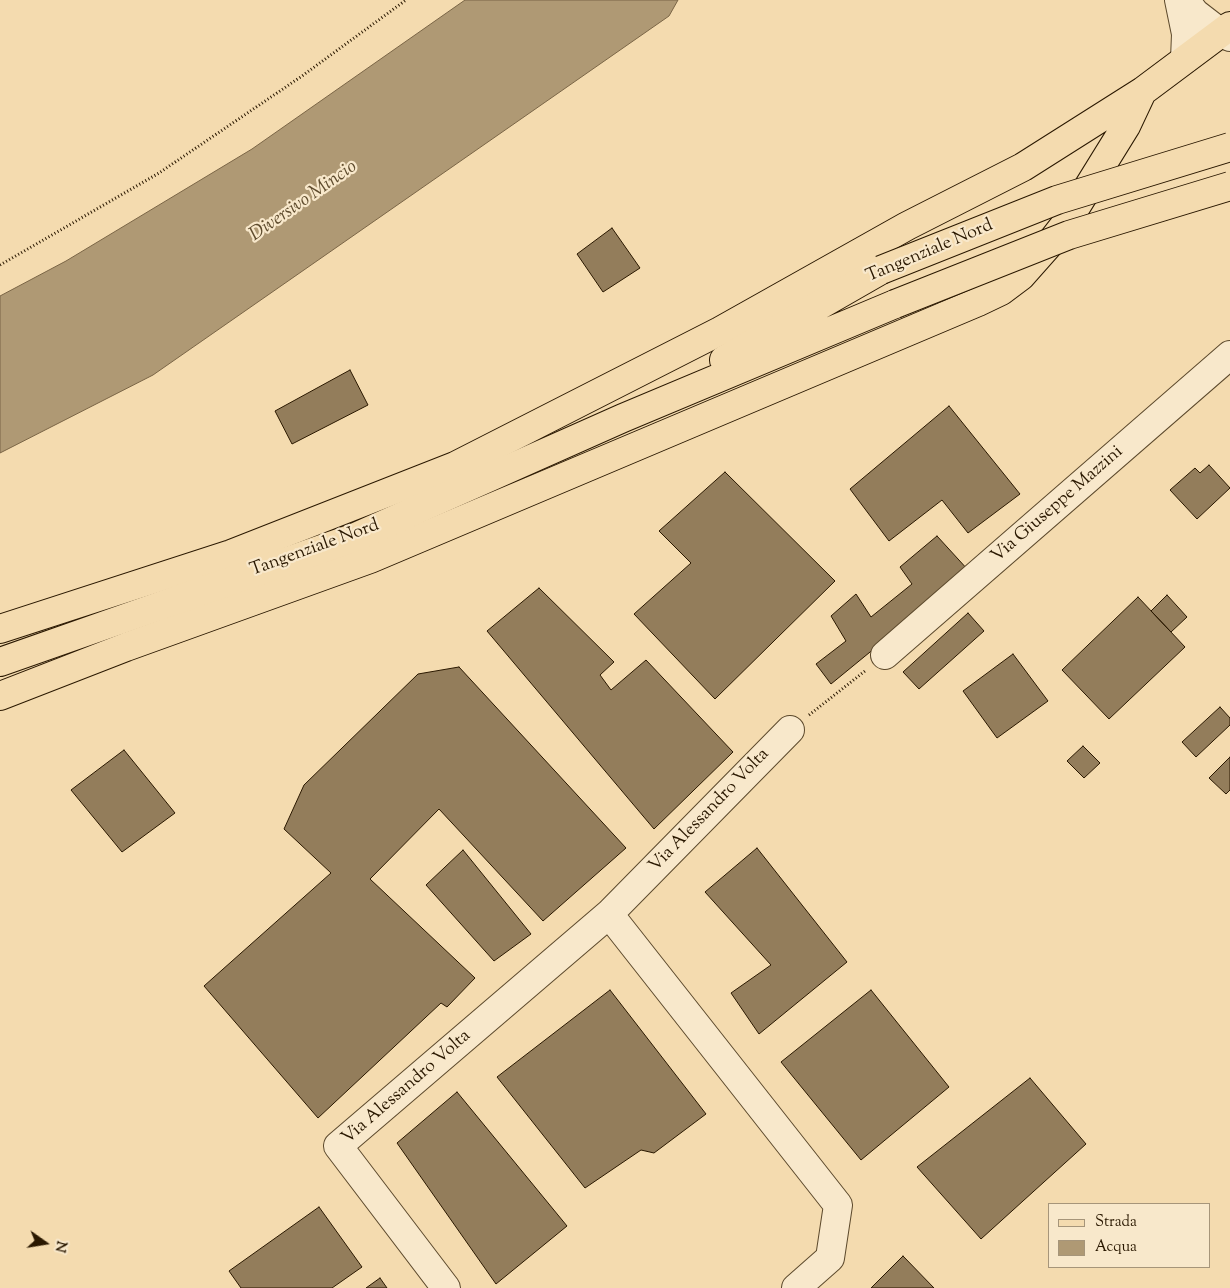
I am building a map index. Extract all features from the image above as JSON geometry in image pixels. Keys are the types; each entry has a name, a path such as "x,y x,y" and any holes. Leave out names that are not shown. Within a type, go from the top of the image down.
{"main road":[{"path":"0,629 231,554 455,466 720,331 907,226 997,181 1061,144 1143,91 1227,32"},
{"path":"0,696 136,643 370,558 1001,291 1020,276 1066,223 1126,126 1143,91"},
{"name":"Tangenziale Nord","path":"623,418 882,270 1057,200 1230,147"},
{"name":"Tangenziale Nord","path":"0,662 353,538 623,418 896,304 1069,235 1230,186"}],"street":[{"path":"1179,0 1186,34 1186,59"},
{"path":"1185,0 1195,13 1227,32"},
{"name":"Via Giuseppe Mazzini","path":"885,655 1230,355"},
{"name":"Via Alessandro Volta","path":"446,1288 338,1146 609,914 790,730"},
{"path":"609,914 838,1205 830,1258 796,1288"}],"path":[{"path":"0,265 159,173 302,76 406,0"},
{"path":"790,730 885,655"}],"water":[{"name":"Diversivo Mincio","path":"465,0 678,0 669,16 153,375 0,453 0,296 66,261 252,149"}],"building":[{"path":"612,228 640,268 603,292 577,254"},
{"path":"350,370 368,405 292,444 275,411"},
{"path":"949,406 1020,494 968,533 942,500 889,541 850,489"},
{"path":"1209,465 1230,488 1197,519 1170,490 1195,468 1200,473"},
{"path":"725,472 835,581 715,699 634,614 691,563 659,531"},
{"path":"937,536 969,571 831,684 816,664 846,641 831,616 856,594 871,617 912,584 900,567"},
{"path":"539,588 614,662 600,675 611,690 646,660 733,752 654,829 487,631"},
{"path":"1167,595 1187,617 1171,632 1151,611"},
{"path":"1138,597 1185,647 1109,719 1062,670"},
{"path":"968,613 984,631 919,689 903,672"},
{"path":"1013,654 1048,701 997,738 963,691"},
{"path":"459,667 626,848 543,921 439,809 370,879 475,978 447,1007 441,1003 318,1118 204,986 331,873 284,829 304,785 418,674"},
{"path":"1220,707 1230,718 1230,725 1196,757 1182,742"},
{"path":"1083,746 1100,763 1084,778 1067,761"},
{"path":"124,750 175,813 122,852 71,790"},
{"path":"1230,757 1230,790 1226,794 1209,778"},
{"path":"757,848 847,962 759,1034 731,993 771,965 705,892"},
{"path":"463,850 531,934 494,961 426,885"},
{"path":"610,990 706,1114 654,1153 641,1150 585,1188 497,1077"},
{"path":"871,990 949,1087 861,1160 781,1062"},
{"path":"1030,1078 1086,1144 981,1239 917,1167"},
{"path":"457,1092 567,1226 496,1284 397,1143"},
{"path":"319,1207 362,1267 332,1288 241,1288 229,1271"},
{"path":"903,1256 934,1288 871,1288"},
{"path":"380,1278 387,1288 366,1288"}]}
